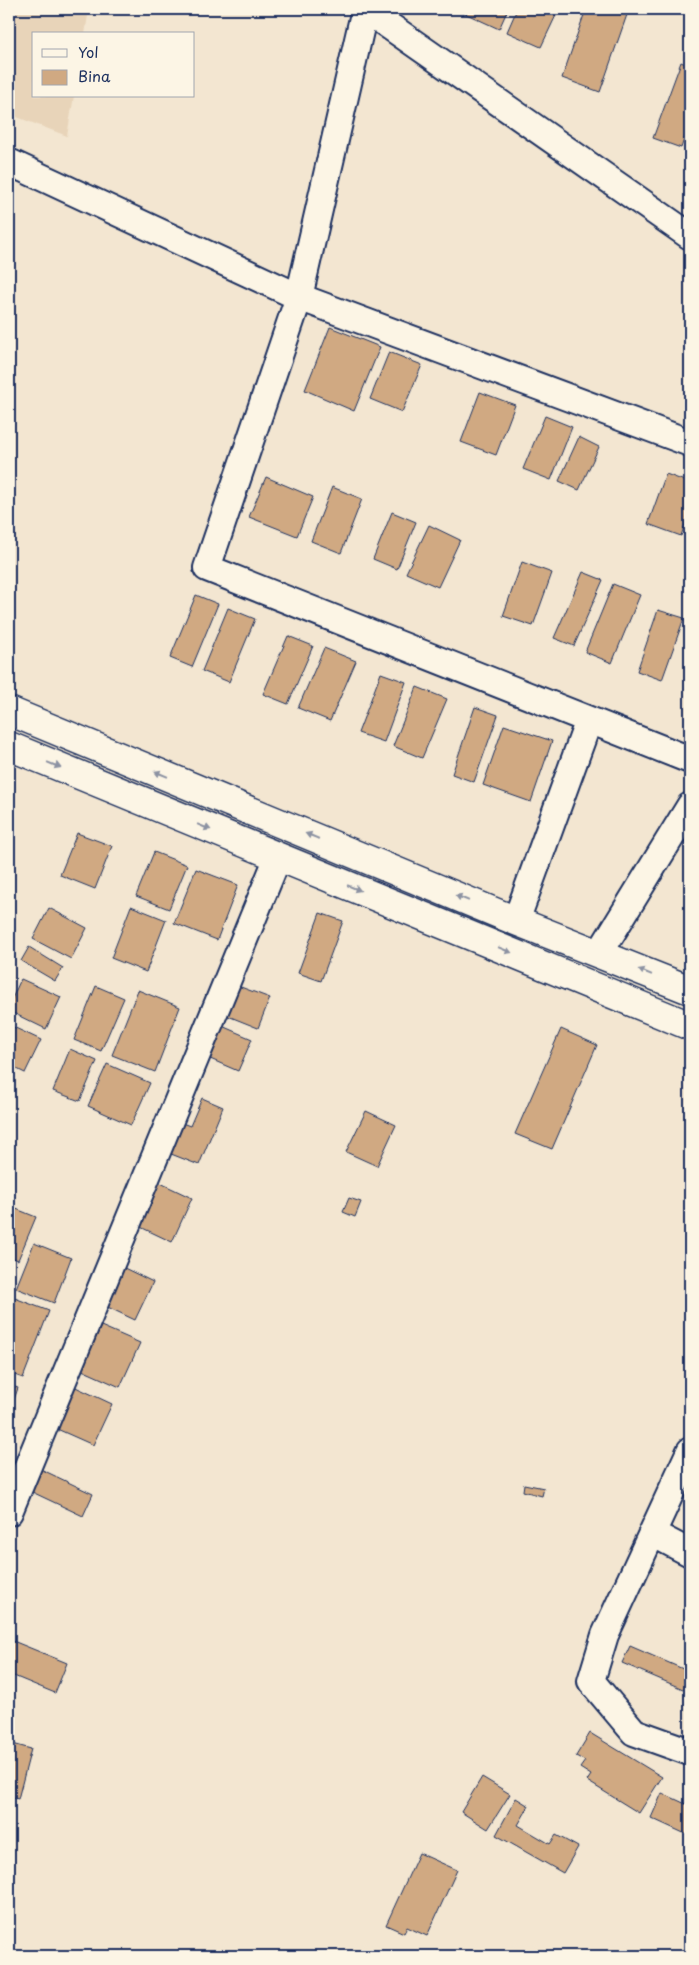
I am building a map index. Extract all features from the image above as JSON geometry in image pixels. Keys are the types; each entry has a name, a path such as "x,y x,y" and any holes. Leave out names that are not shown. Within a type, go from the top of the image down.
{"main road":[{"path":"9,711 516,921 690,990"},
{"path":"9,746 690,1026"}],"street":[{"path":"690,236 365,9 299,297 207,568 690,760"},
{"path":"9,162 299,297 690,442"},
{"path":"516,921 589,720"},
{"path":"599,954 690,806"},
{"path":"9,1512 278,857"},
{"path":"690,1451 605,1635 592,1681 634,1732 690,1752"},
{"path":"652,1533 690,1553"}],"shaded area":[{"path":"9,9 89,9 85,32 32,32 32,98 74,98 67,136 9,114"}],"building":[{"path":"9,9 15,9 9,47"},
{"path":"461,9 508,9 499,29 460,11"},
{"path":"517,9 559,9 541,47 507,32"},
{"path":"586,9 629,9 600,92 562,78"},
{"path":"681,62 690,66 690,122 681,148 653,138"},
{"path":"330,327 380,347 354,411 305,390"},
{"path":"389,352 422,365 402,412 370,399"},
{"path":"480,392 515,405 496,455 461,442"},
{"path":"545,416 572,427 551,480 523,469"},
{"path":"579,437 599,447 579,490 559,481"},
{"path":"666,474 690,483 690,509 681,536 648,524"},
{"path":"266,477 313,497 297,536 249,517"},
{"path":"332,487 362,499 341,553 311,541"},
{"path":"392,512 416,522 397,569 373,559"},
{"path":"429,525 460,540 438,587 406,573"},
{"path":"522,562 552,573 533,626 503,616"},
{"path":"583,572 603,580 574,646 554,638"},
{"path":"613,584 640,595 612,663 585,652"},
{"path":"196,595 218,604 192,667 170,658"},
{"path":"228,608 255,619 229,682 202,671"},
{"path":"658,610 684,618 662,680 637,671"},
{"path":"288,636 313,646 288,704 263,694"},
{"path":"324,648 356,661 330,721 298,708"},
{"path":"381,673 406,682 384,742 358,733"},
{"path":"417,687 447,699 422,758 393,746"},
{"path":"475,707 498,715 474,782 452,774"},
{"path":"504,725 552,741 531,802 483,785"},
{"path":"77,833 112,846 95,889 60,875"},
{"path":"154,852 187,865 169,909 136,896"},
{"path":"196,869 238,885 217,940 174,923"},
{"path":"131,906 166,920 146,972 111,958"},
{"path":"49,908 87,928 71,959 33,939"},
{"path":"320,913 343,921 321,981 298,973"},
{"path":"29,947 63,968 55,981 21,961"},
{"path":"21,979 61,997 46,1029 9,1011 9,1005"},
{"path":"230,983 270,998 258,1028 218,1012"},
{"path":"96,986 124,998 101,1051 74,1040"},
{"path":"138,990 180,1007 155,1072 112,1055"},
{"path":"215,1023 252,1039 238,1071 201,1055"},
{"path":"9,1025 41,1040 25,1073 9,1065"},
{"path":"561,1029 597,1045 552,1149 515,1134"},
{"path":"70,1049 97,1061 80,1101 53,1091"},
{"path":"107,1064 150,1083 131,1125 88,1106"},
{"path":"202,1098 223,1107 199,1165 161,1150 174,1120 190,1126"},
{"path":"366,1111 396,1125 377,1166 346,1152"},
{"path":"152,1179 192,1198 172,1242 132,1223"},
{"path":"349,1198 361,1202 355,1217 343,1212"},
{"path":"9,1206 36,1217 18,1260 9,1256"},
{"path":"34,1243 71,1258 54,1303 16,1288"},
{"path":"116,1264 153,1282 135,1320 97,1302"},
{"path":"12,1297 49,1311 23,1378 9,1373 9,1305"},
{"path":"101,1326 140,1343 120,1387 82,1370"},
{"path":"67,1383 112,1404 93,1445 57,1429 67,1408 57,1403"},
{"path":"9,1385 18,1388 9,1414"},
{"path":"32,1465 93,1494 83,1516 30,1491"},
{"path":"524,1484 544,1488 542,1496 523,1491"},
{"path":"13,1641 67,1663 55,1693 9,1674 9,1650"},
{"path":"630,1646 690,1672 690,1692 622,1663"},
{"path":"590,1733 662,1777 639,1813 587,1781 591,1775 580,1768 585,1761 576,1756"},
{"path":"9,1743 31,1749 18,1799 9,1796"},
{"path":"482,1777 510,1794 488,1829 461,1812"},
{"path":"662,1793 690,1806 690,1836 651,1818"},
{"path":"516,1798 529,1806 518,1825 550,1844 556,1835 578,1847 563,1873 496,1835"},
{"path":"419,1853 457,1870 427,1936 407,1927 404,1933 386,1925"}]}
